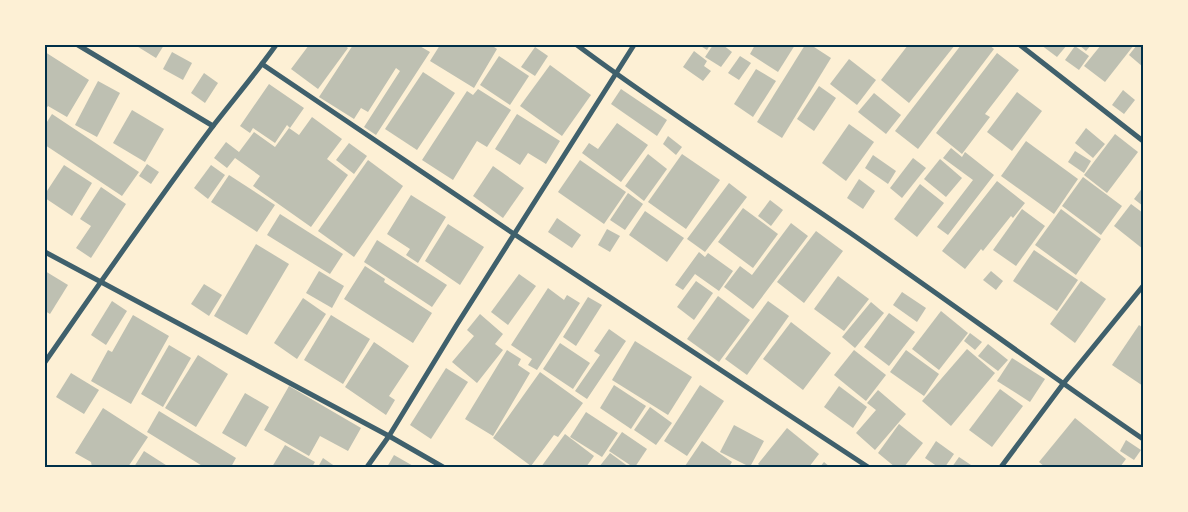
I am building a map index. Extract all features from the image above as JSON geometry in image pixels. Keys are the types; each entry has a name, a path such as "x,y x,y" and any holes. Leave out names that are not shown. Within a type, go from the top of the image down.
{"street":[{"path":"78,45 213,126"},
{"path":"45,362 213,126 276,45"},
{"path":"577,45 615,74 848,232 1062,384 1143,439"},
{"path":"367,467 389,436 456,326 634,45"},
{"path":"1020,45 1143,141"},
{"path":"262,64 514,234 868,467"},
{"path":"45,252 389,436 443,467"},
{"path":"1001,467 1062,384 1143,286"}],"building":[{"path":"135,45 164,45 156,58"},
{"path":"309,45 344,45 348,48 318,89 291,69"},
{"path":"353,45 418,45 430,52 376,135 364,127 400,71 396,68 368,112 361,108 354,119 319,97"},
{"path":"440,45 474,45 478,47 480,45 491,45 497,49 474,88 430,61"},
{"path":"699,45 710,45 707,50"},
{"path":"713,45 723,45 732,52 721,67 705,57"},
{"path":"755,45 795,45 778,72 750,54"},
{"path":"805,45 811,45 831,58 782,138 757,122"},
{"path":"908,45 955,45 909,103 881,80"},
{"path":"961,45 989,45 994,49 918,149 895,131"},
{"path":"1041,45 1067,45 1057,57"},
{"path":"1079,45 1091,45 1086,51"},
{"path":"1101,45 1134,45 1105,82 1084,66"},
{"path":"1137,45 1143,45 1143,67 1129,55"},
{"path":"1075,46 1089,56 1079,70 1065,60"},
{"path":"535,47 548,56 535,76 521,67"},
{"path":"694,51 707,61 704,66 711,71 703,81 683,67"},
{"path":"45,52 89,80 67,117 48,106 45,110"},
{"path":"172,52 192,63 183,80 163,69"},
{"path":"997,53 1019,70 985,114 990,117 962,154 936,133"},
{"path":"499,56 529,76 510,105 480,85"},
{"path":"740,56 751,63 739,80 728,73"},
{"path":"849,59 876,80 857,105 830,84"},
{"path":"550,65 591,95 562,136 520,106"},
{"path":"756,69 776,81 753,117 734,104"},
{"path":"423,72 455,93 417,150 385,129"},
{"path":"204,73 218,83 205,103 191,93"},
{"path":"98,81 120,93 97,137 75,125"},
{"path":"269,84 304,108 290,128 287,125 275,143 253,128 250,133 240,126"},
{"path":"819,86 836,98 814,131 797,119"},
{"path":"478,89 511,110 487,147 477,141 453,180 422,160 467,91 473,95"},
{"path":"621,89 667,120 657,136 611,104"},
{"path":"1123,90 1135,100 1124,114 1112,105"},
{"path":"1017,92 1042,111 1012,151 987,132"},
{"path":"874,93 901,115 886,134 858,112"},
{"path":"132,110 164,129 145,162 113,143"},
{"path":"52,114 139,172 122,196 45,145 45,125"},
{"path":"517,114 560,141 546,164 528,153 520,165 495,149"},
{"path":"312,117 342,139 327,159 348,175 311,227 253,186 260,176 235,158 227,168 214,158 226,142 239,152 254,132 275,147 289,128 299,135"},
{"path":"617,123 648,145 621,182 582,153 589,143 598,149"},
{"path":"849,124 874,142 846,181 822,163"},
{"path":"1086,128 1105,144 1093,158 1075,143"},
{"path":"1115,134 1138,152 1107,193 1084,175"},
{"path":"668,136 682,147 676,155 663,144"},
{"path":"1026,141 1078,179 1054,214 1001,176"},
{"path":"349,143 367,156 354,174 336,160"},
{"path":"951,148 962,157 965,152 994,175 948,235 937,227 973,180 943,158"},
{"path":"1075,151 1091,161 1084,173 1068,162"},
{"path":"648,154 667,169 644,201 625,186"},
{"path":"682,154 720,180 686,229 648,202"},
{"path":"873,155 896,171 888,184 865,168"},
{"path":"913,158 926,168 902,198 890,188"},
{"path":"940,159 962,178 946,197 924,179"},
{"path":"368,160 403,186 354,257 318,231"},
{"path":"580,160 626,192 604,224 558,192"},
{"path":"147,164 159,172 151,184 139,176"},
{"path":"64,165 92,183 72,216 45,198 45,194"},
{"path":"211,165 225,175 208,199 194,188"},
{"path":"493,166 524,188 503,218 473,196"},
{"path":"229,175 275,205 257,232 211,202"},
{"path":"1083,177 1122,206 1101,235 1062,206"},
{"path":"859,179 875,191 863,209 847,198"},
{"path":"997,181 1025,203 1013,218 1011,216 983,251 981,249 965,269 942,251"},
{"path":"729,183 747,197 705,252 687,239"},
{"path":"920,184 944,203 917,237 894,219"},
{"path":"101,187 126,204 91,258 76,248 91,226 80,219"},
{"path":"1143,187 1143,206 1134,199"},
{"path":"628,193 643,204 625,230 610,220"},
{"path":"411,195 446,217 418,263 406,255 410,249 387,234"},
{"path":"770,200 783,210 771,226 758,216"},
{"path":"1131,204 1143,213 1143,249 1114,226"},
{"path":"743,208 778,234 753,268 718,242"},
{"path":"1022,209 1045,226 1016,266 993,250"},
{"path":"1061,209 1101,239 1076,275 1035,245"},
{"path":"645,211 684,238 667,262 629,235"},
{"path":"280,214 343,254 330,274 267,235"},
{"path":"557,218 581,235 572,248 548,232"},
{"path":"791,223 808,236 753,309 724,287 740,266 752,275"},
{"path":"448,224 484,247 460,285 425,261"},
{"path":"607,229 620,236 610,252 598,245"},
{"path":"816,231 843,251 804,303 777,282"},
{"path":"377,240 447,285 432,307 364,262"},
{"path":"256,244 289,264 247,335 214,316"},
{"path":"1034,250 1078,280 1057,311 1013,281"},
{"path":"699,252 705,257 708,253 733,271 719,291 695,274 683,290 675,285"},
{"path":"365,266 385,279 384,282 432,313 413,343 344,299"},
{"path":"45,271 68,285 50,314 45,311"},
{"path":"319,271 344,286 332,308 306,293"},
{"path":"991,271 1003,281 996,290 983,280"},
{"path":"519,274 536,286 508,325 491,312"},
{"path":"838,276 869,299 844,331 814,309"},
{"path":"696,281 713,293 694,320 677,307"},
{"path":"1081,281 1106,299 1075,343 1050,324"},
{"path":"204,284 222,295 209,316 191,304"},
{"path":"548,288 564,300 567,295 580,303 537,370 528,365 532,359 511,345"},
{"path":"902,292 926,308 917,322 893,305"},
{"path":"718,296 750,320 719,362 687,339"},
{"path":"588,297 602,305 576,346 563,337"},
{"path":"303,298 326,314 297,359 274,343"},
{"path":"112,301 127,311 106,345 91,335"},
{"path":"768,301 789,316 747,375 725,359"},
{"path":"871,302 884,313 855,348 842,337"},
{"path":"941,311 968,333 939,370 912,349"},
{"path":"889,313 915,332 889,366 864,347"},
{"path":"480,314 503,334 495,344 503,350 477,383 452,362 474,336 467,330"},
{"path":"133,315 169,336 131,404 91,381 108,350 112,352"},
{"path":"331,315 370,339 343,384 304,360"},
{"path":"791,322 831,353 803,390 763,359"},
{"path":"1139,325 1143,328 1143,386 1112,365"},
{"path":"609,329 626,341 587,399 575,391 600,355 594,351"},
{"path":"970,333 982,342 975,350 964,341"},
{"path":"635,341 692,377 668,415 612,380"},
{"path":"374,342 409,366 389,396 395,400 386,415 345,387"},
{"path":"560,343 590,363 573,389 543,369"},
{"path":"988,344 1008,360 998,371 978,356"},
{"path":"169,345 191,358 163,407 141,394"},
{"path":"967,349 995,373 951,426 922,401"},
{"path":"507,350 521,359 518,365 530,373 493,436 465,419"},
{"path":"854,350 886,375 866,401 834,375"},
{"path":"906,350 939,374 924,396 890,372"},
{"path":"198,355 228,374 196,427 165,408"},
{"path":"1012,358 1045,379 1030,402 997,381"},
{"path":"446,368 468,382 431,439 410,425"},
{"path":"540,372 583,403 558,437 554,435 531,466 493,438"},
{"path":"71,373 99,390 84,414 56,397"},
{"path":"614,385 646,406 631,429 600,408"},
{"path":"700,385 724,401 687,456 664,441"},
{"path":"289,386 361,428 348,451 320,436 309,456 264,430"},
{"path":"839,386 867,407 853,428 824,407"},
{"path":"1000,389 1023,406 992,447 969,430"},
{"path":"878,390 906,414 875,450 856,433 876,410 867,403"},
{"path":"245,393 269,407 246,447 222,433"},
{"path":"650,407 672,423 656,445 634,430"},
{"path":"103,408 148,437 128,467 92,467 91,462 75,453"},
{"path":"159,411 236,458 231,467 204,467 147,432"},
{"path":"586,412 618,433 602,457 570,437"},
{"path":"1075,418 1126,459 1120,467 1045,467 1039,462"},
{"path":"899,424 923,443 904,467 895,467 878,453"},
{"path":"734,425 764,441 750,467 720,452"},
{"path":"787,428 819,454 809,467 762,467 758,464"},
{"path":"622,432 647,449 635,467 609,451"},
{"path":"565,434 594,456 586,467 541,467"},
{"path":"1126,440 1141,450 1134,460 1120,451"},
{"path":"702,441 732,462 729,467 685,466"},
{"path":"936,441 954,454 945,467 938,467 925,458"},
{"path":"285,445 315,462 312,467 272,467"},
{"path":"144,451 169,467 134,467"},
{"path":"610,453 629,467 599,467"},
{"path":"394,455 415,467 387,467"},
{"path":"959,457 971,465 969,467 952,467"},
{"path":"323,458 336,467 318,467"},
{"path":"824,462 830,467 820,467"}]}
